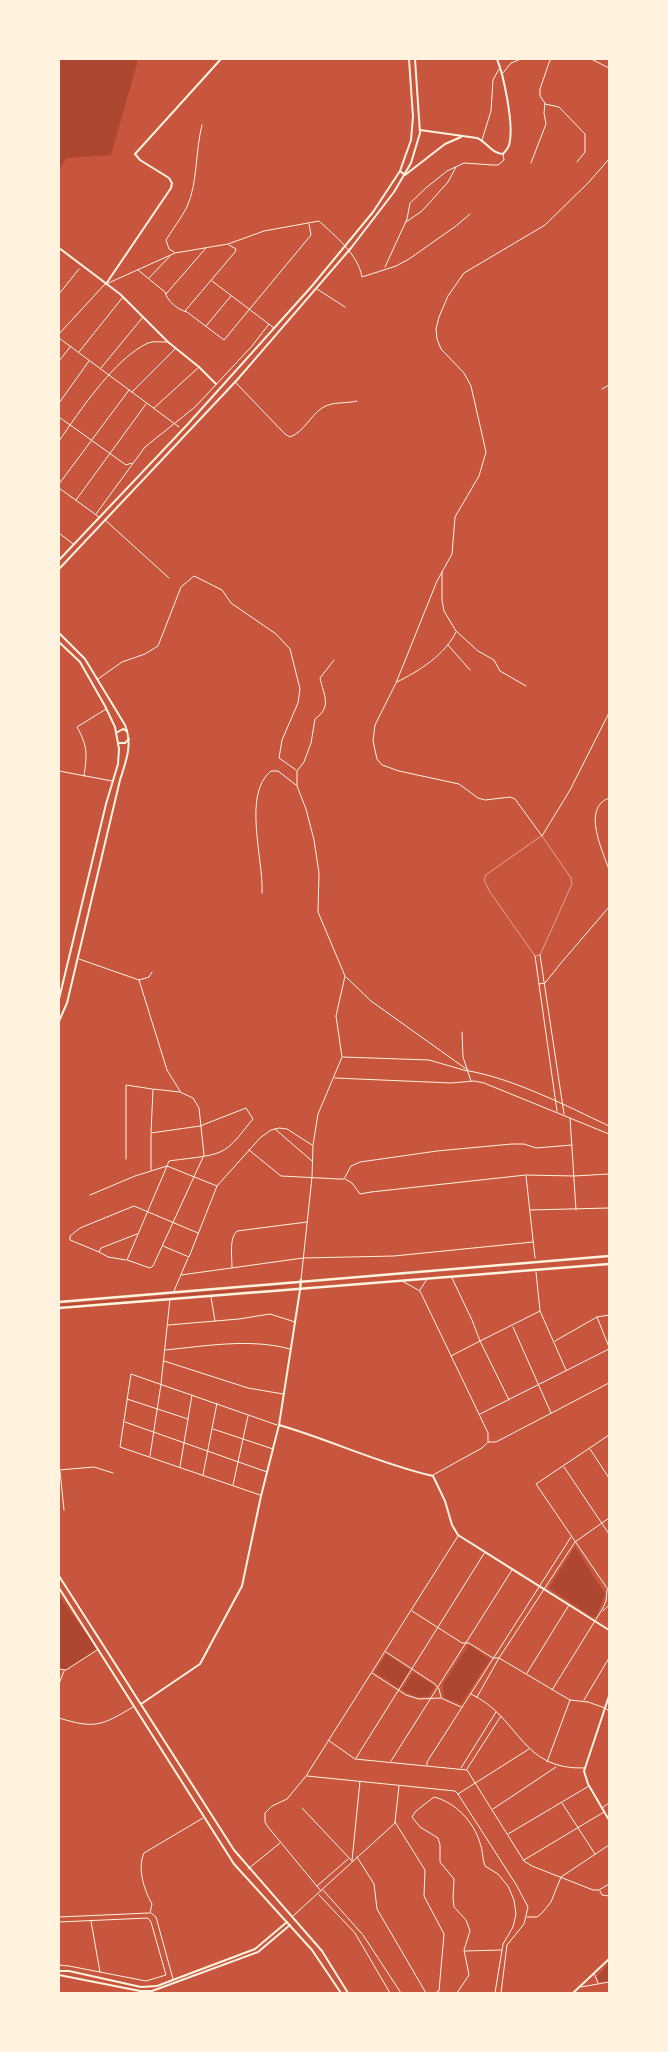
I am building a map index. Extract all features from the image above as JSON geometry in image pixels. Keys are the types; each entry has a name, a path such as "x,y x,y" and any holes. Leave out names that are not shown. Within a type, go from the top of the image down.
{"main road":[{"path":"106,284 171,188 172,183 169,178 140,160 135,154 221,59"},
{"path":"59,560 178,435 345,247 373,212 400,171 411,140 413,117 409,59"},
{"path":"59,569 236,382 349,251 405,175 417,148 420,130 415,59"},
{"path":"420,130 482,140 496,153 503,154 511,140 503,73 497,59"},
{"path":"405,175 445,144 464,136"},
{"path":"400,171 405,175"},
{"path":"59,248 123,297 168,342 200,367 216,384"},
{"path":"59,634 85,659 127,731 130,750 120,780 67,1003 59,1021"},
{"path":"59,642 80,662 106,709 119,743 118,764 59,999"},
{"path":"116,733 123,729 127,731"},
{"path":"119,743 125,743 129,739"},
{"path":"59,1302 301,1280 609,1256"},
{"path":"59,1308 609,1264"},
{"path":"140,1705 200,1664 244,1580 261,1496 279,1425 301,1280"},
{"path":"279,1425 351,1451 432,1476 445,1501 452,1524 458,1535 609,1630"},
{"path":"59,1576 234,1850 248,1869 322,1951 348,1993"},
{"path":"59,1588 234,1864 312,1950 341,1993"},
{"path":"609,1696 584,1768 589,1786 609,1820"},
{"path":"59,1971 69,1971 141,1987 157,1986 255,1949 292,1917"},
{"path":"59,1975 140,1991 152,1991 258,1952 295,1920"},
{"path":"573,1993 609,1959"}],"street":[{"path":"503,73 511,64 522,59"},
{"path":"531,163 546,124 540,89 550,60 554,59"},
{"path":"591,59 609,68"},
{"path":"482,140 491,112 493,80 500,68"},
{"path":"544,104 559,107 585,134 585,152 577,162"},
{"path":"174,253 169,249 166,240 187,206 194,177 198,139 202,126"},
{"path":"384,268 405,222 410,203 447,170 464,163 479,166 498,165 504,160 503,154"},
{"path":"609,159 589,182 545,225 476,264 464,273 448,296 439,317 436,329 437,339 441,349 464,373 471,386 486,452 479,476 455,517 452,554 442,572 396,682 375,725 373,741 377,759 382,765 399,771 459,784 478,798 485,800 510,797 515,799 542,836 570,790 609,713"},
{"path":"405,222 422,212 448,182 458,166"},
{"path":"59,334 98,290 106,284 174,253 228,244 264,231 319,221 349,251 358,264 362,276 396,266 409,259 470,214"},
{"path":"138,270 166,295 166,298 224,340 311,235 309,223"},
{"path":"184,312 235,252 236,249 228,244"},
{"path":"166,295 206,248"},
{"path":"148,279 171,254"},
{"path":"59,294 79,269"},
{"path":"211,280 274,328"},
{"path":"317,289 345,307"},
{"path":"205,326 231,296"},
{"path":"79,353 123,297"},
{"path":"100,369 143,316"},
{"path":"96,514 145,447 195,407 252,346 268,324"},
{"path":"59,340 70,346 179,427"},
{"path":"59,440 109,375 136,350 149,342 168,342"},
{"path":"59,361 70,346"},
{"path":"132,392 176,348"},
{"path":"59,403 89,361"},
{"path":"154,409 200,367"},
{"path":"236,382 290,437 300,431 323,408 332,404 357,401"},
{"path":"602,389 609,385"},
{"path":"59,484 129,390"},
{"path":"76,500 147,403"},
{"path":"59,417 126,465 133,463"},
{"path":"179,427 187,425"},
{"path":"178,435 179,427"},
{"path":"59,488 100,517"},
{"path":"105,520 169,578"},
{"path":"59,533 74,544"},
{"path":"442,572 444,610 456,631 478,651 494,660 500,671 526,686"},
{"path":"97,680 122,662 145,654 158,646 182,587 194,576 222,590 231,603 276,634 290,649 300,689 298,702 282,740 279,758 297,770"},
{"path":"396,682 414,674 448,645 456,631"},
{"path":"448,645 470,670"},
{"path":"296,786 297,770 304,762 314,735 315,719 322,714 327,705 320,678 334,660"},
{"path":"84,776 88,752 77,727 106,709"},
{"path":"59,771 113,781"},
{"path":"262,893 256,806 259,790 266,775 271,771 278,771 296,786 306,809 314,840 319,873 318,912 345,976 371,1001 469,1071"},
{"path":"609,798 599,806 595,820 595,830 609,870"},
{"path":"545,984 560,963 609,907"},
{"path":"540,955 564,1115"},
{"path":"535,956 557,1112"},
{"path":"78,959 128,974 139,980 167,1070 180,1092"},
{"path":"139,980 149,977 152,972"},
{"path":"301,1280 312,1177 313,1146 318,1114 342,1057 336,1016 345,976"},
{"path":"539,984 545,984"},
{"path":"462,1032 464,1057 472,1082"},
{"path":"342,1057 429,1060 488,1074 563,1104 609,1126"},
{"path":"334,1078 484,1083 609,1134"},
{"path":"126,1159 126,1085 180,1092 189,1095 197,1104 204,1155 174,1222 153,1266 150,1268 126,1260 108,1257 70,1240 70,1236 80,1228 130,1207 137,1206 147,1212 174,1222 199,1233"},
{"path":"151,1170 153,1089"},
{"path":"126,1260 169,1161 211,1155 224,1150 253,1119 246,1108 200,1126 151,1134"},
{"path":"570,1118 576,1210"},
{"path":"174,1292 217,1186 260,1138 275,1129 287,1129 313,1146"},
{"path":"275,1129 312,1161"},
{"path":"344,1179 351,1166 360,1162 437,1151 512,1144 524,1144 536,1148 572,1145"},
{"path":"249,1150 281,1176 344,1179 352,1183 360,1194 526,1175 574,1176 609,1174"},
{"path":"90,1195 151,1170 167,1166 217,1186"},
{"path":"526,1175 535,1258"},
{"path":"530,1210 609,1208"},
{"path":"232,1268 232,1248 235,1232 307,1222"},
{"path":"99,1252 101,1248 138,1233"},
{"path":"181,1275 303,1258 394,1256 533,1242"},
{"path":"163,1245 189,1257"},
{"path":"536,1270 540,1311 566,1370"},
{"path":"452,1277 480,1341 509,1400"},
{"path":"420,1291 426,1279"},
{"path":"402,1281 420,1291 488,1434 488,1442 482,1448 432,1476"},
{"path":"211,1296 215,1322"},
{"path":"150,1457 161,1384 170,1299"},
{"path":"450,1356 540,1311"},
{"path":"167,1325 215,1322 270,1314 295,1322"},
{"path":"554,1341 597,1316 609,1315"},
{"path":"479,1414 609,1348 597,1316"},
{"path":"512,1326 551,1413"},
{"path":"164,1350 248,1343 272,1344 290,1349"},
{"path":"163,1360 248,1388 283,1395"},
{"path":"261,1496 120,1447 131,1374 279,1425"},
{"path":"488,1442 496,1442 609,1384"},
{"path":"180,1468 192,1395"},
{"path":"127,1399 188,1419"},
{"path":"203,1475 217,1403"},
{"path":"232,1486 249,1415"},
{"path":"124,1421 267,1472"},
{"path":"212,1428 273,1449"},
{"path":"552,1690 600,1613 606,1601 608,1590 536,1484 609,1435"},
{"path":"589,1449 609,1478"},
{"path":"564,1466 609,1534"},
{"path":"64,1510 60,1470 94,1467 113,1473"},
{"path":"477,1697 543,1588 575,1542 609,1518"},
{"path":"401,1993 363,1935 317,1887 280,1843 265,1822 265,1813 272,1806 287,1799 306,1776 458,1535"},
{"path":"427,1766 427,1762 571,1537"},
{"path":"355,1758 485,1552"},
{"path":"391,1762 512,1569"},
{"path":"526,1674 569,1605"},
{"path":"600,1613 609,1605"},
{"path":"411,1610 465,1644 469,1643 493,1658 499,1658 570,1700 583,1701 609,1711"},
{"path":"59,1684 65,1670 98,1650"},
{"path":"385,1652 437,1687 442,1698"},
{"path":"583,1701 609,1658"},
{"path":"59,1669 65,1670"},
{"path":"371,1673 412,1698 442,1698 462,1707"},
{"path":"470,1694 496,1711 529,1749 546,1762 557,1766 584,1768"},
{"path":"546,1762 570,1700"},
{"path":"59,1718 88,1726 95,1725 108,1721 134,1707"},
{"path":"605,1708 609,1707"},
{"path":"460,1768 496,1711"},
{"path":"467,1770 501,1716"},
{"path":"328,1740 355,1758 467,1770 524,1861 593,1890 599,1890 609,1884"},
{"path":"458,1794 529,1749"},
{"path":"492,1810 557,1766"},
{"path":"306,1776 455,1791 458,1794 528,1907 524,1924 507,1945 501,1993"},
{"path":"352,1862 360,1781"},
{"path":"292,1917 395,1822 400,1785"},
{"path":"508,1834 589,1786"},
{"path":"457,1993 469,1974 464,1952 470,1931 466,1920 454,1907 452,1898 454,1879 440,1862 440,1842 434,1834 420,1827 412,1817 416,1811 434,1797 454,1806 463,1813 479,1839 486,1866 502,1878 511,1890 516,1918 502,1950 495,1993"},
{"path":"562,1802 595,1854"},
{"path":"602,1808 609,1803"},
{"path":"302,1808 352,1862"},
{"path":"524,1861 604,1812"},
{"path":"150,1913 152,1907 144,1890 143,1856 147,1850 204,1818"},
{"path":"395,1822 425,1870 424,1896 444,1934 438,1991 435,1993"},
{"path":"248,1869 280,1843"},
{"path":"526,1917 537,1917 541,1914 551,1902 561,1877 609,1846"},
{"path":"357,1857 374,1884 377,1909 426,1993"},
{"path":"317,1887 349,1858"},
{"path":"599,1890 602,1895 609,1896"},
{"path":"318,1894 355,1933 390,1993"},
{"path":"59,1917 150,1913 156,1918 173,1980"},
{"path":"295,1920 297,1914"},
{"path":"59,1922 150,1919 166,1976 146,1981 69,1966 59,1966"},
{"path":"91,1921 100,1972"},
{"path":"464,1952 502,1950"},
{"path":"594,1973 598,1984"},
{"path":"580,1987 609,1982"}],"lane":[{"path":"542,836 572,881 571,888 540,955 535,956 490,892 484,880 486,875 542,836"}],"shaded area":[{"path":"59,59 137,59 137,64 111,155 67,158 59,169"},
{"path":"294,1285 278,1288 59,1306 59,1305"},
{"path":"575,1547 605,1594 594,1618 549,1588"},
{"path":"59,1596 98,1650 66,1670 59,1669"},
{"path":"469,1645 490,1659 461,1704 444,1697 443,1684"},
{"path":"386,1654 410,1670 399,1688 375,1672"},
{"path":"413,1672 435,1686 429,1696 416,1697 402,1690"},
{"path":"609,1963 609,1981 600,1982 597,1977"}]}
